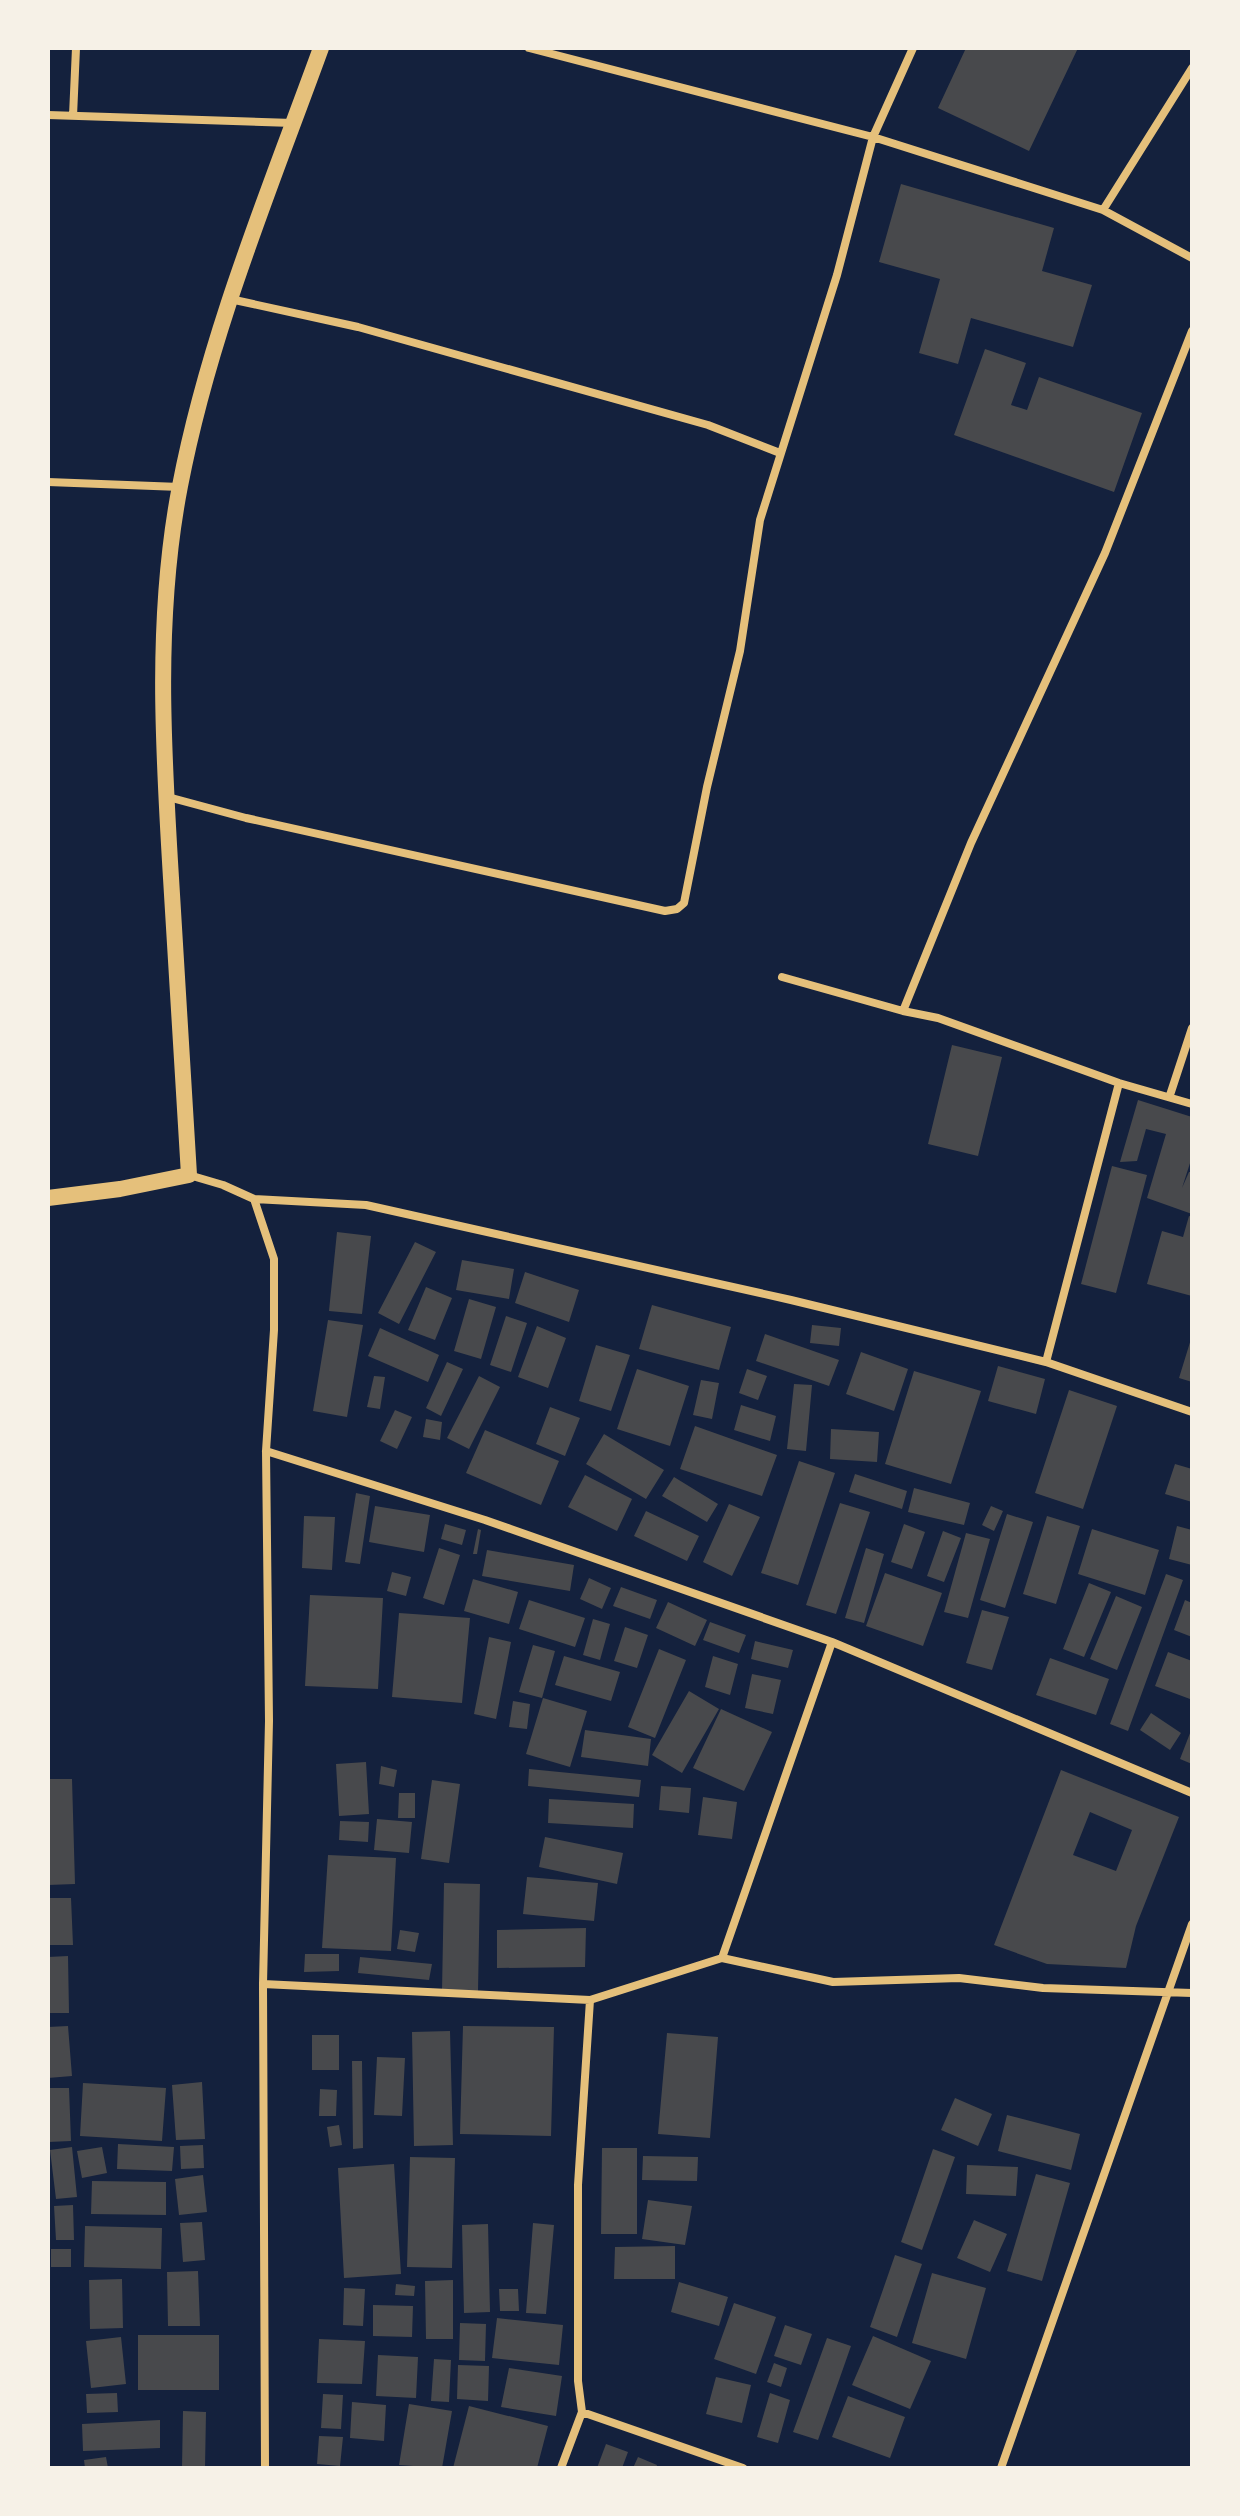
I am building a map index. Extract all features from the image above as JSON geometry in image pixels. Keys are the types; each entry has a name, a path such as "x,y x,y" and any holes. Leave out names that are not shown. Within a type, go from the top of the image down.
{"main road":[{"path":"48,1198 120,1189 189,1175 166,797 162,655 180,487 230,299 321,48"}],"street":[{"path":"73,116 76,48"},
{"path":"529,48 873,137 1103,210 1192,258"},
{"path":"166,797 246,818 665,911 677,909 684,903 707,787 740,651 760,520 837,275 873,137 913,48"},
{"path":"1103,210 1192,68"},
{"path":"48,115 294,123"},
{"path":"230,299 358,327 708,425 780,453"},
{"path":"903,1011 971,843 1105,553 1192,331"},
{"path":"48,482 180,487"},
{"path":"782,977 938,1018 1119,1083 1170,1095 1192,1104"},
{"path":"1170,1095 1192,1028"},
{"path":"1046,1362 1119,1083"},
{"path":"189,1175 254,1199 366,1205 595,1255 1046,1362 1192,1412"},
{"path":"254,1199 274,1259 274,1330 266,1451 269,1721 263,1984 265,2468"},
{"path":"266,1451 485,1520 832,1642 1192,1793"},
{"path":"722,1958 832,1642"},
{"path":"1001,2468 1192,1924"},
{"path":"263,1984 590,2000 722,1958 833,1982 959,1978 1043,1988 1192,1993"},
{"path":"561,2468 582,2412 578,2381 578,2185 590,2000"},
{"path":"582,2412 743,2468"}],"building":[{"path":"966,48 1078,48 1029,151 938,108"},
{"path":"901,184 1054,228 1042,271 1092,285 1073,347 971,318 958,364 919,353 940,279 879,262"},
{"path":"985,349 1026,363 1011,405 1027,410 1039,377 1142,413 1114,492 954,435"},
{"path":"952,1045 1002,1057 978,1156 928,1144"},
{"path":"1138,1100 1192,1117 1192,1157 1182,1188 1189,1172 1192,1172 1192,1214 1147,1198 1166,1134 1146,1129 1137,1161 1120,1162"},
{"path":"1112,1166 1147,1175 1116,1293 1081,1284"},
{"path":"1189,1216 1192,1217 1192,1296 1147,1284 1162,1231 1183,1237"},
{"path":"337,1232 371,1236 362,1314 329,1311"},
{"path":"415,1242 436,1252 399,1324 378,1313"},
{"path":"462,1260 514,1269 509,1299 456,1290"},
{"path":"525,1272 579,1290 569,1322 515,1303"},
{"path":"426,1287 452,1298 435,1340 408,1330"},
{"path":"469,1299 496,1307 481,1359 454,1351"},
{"path":"652,1305 731,1327 719,1370 639,1349"},
{"path":"506,1316 527,1323 511,1372 490,1365"},
{"path":"328,1320 363,1325 347,1417 313,1411"},
{"path":"812,1325 841,1328 839,1346 810,1343"},
{"path":"537,1326 566,1338 548,1388 518,1377"},
{"path":"380,1328 439,1355 428,1382 368,1356"},
{"path":"765,1334 839,1360 829,1386 756,1361"},
{"path":"1192,1339 1192,1382 1179,1378"},
{"path":"596,1345 630,1355 611,1411 579,1401"},
{"path":"861,1352 908,1369 894,1411 846,1394"},
{"path":"447,1362 463,1369 441,1416 426,1408"},
{"path":"998,1366 1045,1379 1036,1414 988,1401"},
{"path":"637,1369 689,1386 670,1446 617,1429"},
{"path":"747,1369 767,1376 758,1400 739,1393"},
{"path":"914,1371 981,1391 951,1484 885,1464"},
{"path":"374,1376 385,1377 380,1409 367,1407"},
{"path":"479,1376 500,1387 469,1449 447,1438"},
{"path":"701,1380 719,1383 712,1419 693,1415"},
{"path":"794,1384 812,1385 806,1451 787,1449"},
{"path":"1069,1390 1117,1406 1083,1509 1035,1493"},
{"path":"741,1405 776,1416 770,1441 734,1430"},
{"path":"550,1407 580,1418 565,1456 536,1444"},
{"path":"395,1410 412,1417 397,1449 380,1441"},
{"path":"426,1419 442,1422 440,1440 423,1437"},
{"path":"695,1426 777,1455 762,1496 680,1469"},
{"path":"831,1429 879,1432 877,1462 830,1459"},
{"path":"485,1430 559,1461 541,1505 466,1473"},
{"path":"604,1434 664,1470 646,1499 586,1464"},
{"path":"799,1461 835,1473 798,1585 761,1573"},
{"path":"1175,1464 1192,1469 1192,1502 1165,1494"},
{"path":"855,1474 907,1491 902,1509 849,1492"},
{"path":"585,1475 632,1499 617,1531 568,1507"},
{"path":"674,1477 718,1504 707,1522 662,1496"},
{"path":"914,1488 970,1503 964,1525 908,1512"},
{"path":"356,1493 370,1496 360,1564 345,1562"},
{"path":"840,1503 870,1512 836,1614 806,1605"},
{"path":"729,1504 760,1517 732,1576 703,1562"},
{"path":"375,1506 430,1515 424,1552 369,1542"},
{"path":"991,1506 1003,1511 994,1531 982,1525"},
{"path":"646,1511 699,1536 687,1561 634,1536"},
{"path":"1007,1514 1033,1522 1005,1608 980,1600"},
{"path":"304,1516 335,1517 332,1570 302,1568"},
{"path":"1047,1516 1080,1526 1056,1604 1023,1594"},
{"path":"445,1524 466,1530 462,1545 441,1539"},
{"path":"904,1524 925,1532 912,1569 891,1562"},
{"path":"1177,1526 1192,1530 1192,1565 1169,1559"},
{"path":"478,1529 481,1530 477,1554 473,1554"},
{"path":"1092,1529 1159,1550 1145,1595 1078,1574"},
{"path":"943,1531 961,1538 944,1582 927,1576"},
{"path":"966,1533 990,1539 968,1618 944,1612"},
{"path":"439,1548 460,1555 444,1605 423,1598"},
{"path":"866,1548 884,1554 864,1623 845,1618"},
{"path":"487,1550 574,1565 570,1591 482,1576"},
{"path":"392,1572 411,1577 406,1596 387,1591"},
{"path":"885,1573 942,1593 923,1646 866,1626"},
{"path":"1166,1574 1183,1580 1128,1731 1110,1724"},
{"path":"589,1578 611,1588 602,1609 580,1599"},
{"path":"473,1579 518,1592 509,1624 464,1611"},
{"path":"1089,1583 1111,1592 1084,1657 1063,1649"},
{"path":"621,1587 657,1600 650,1619 613,1606"},
{"path":"310,1595 383,1598 378,1689 305,1686"},
{"path":"1116,1596 1142,1607 1117,1670 1090,1659"},
{"path":"529,1600 585,1618 575,1647 519,1629"},
{"path":"1185,1600 1192,1603 1192,1637 1174,1630"},
{"path":"668,1602 707,1620 695,1646 656,1628"},
{"path":"982,1610 1009,1617 992,1670 966,1663"},
{"path":"399,1613 470,1618 462,1703 392,1697"},
{"path":"593,1619 610,1624 600,1660 583,1655"},
{"path":"710,1622 746,1635 739,1653 703,1640"},
{"path":"625,1627 648,1635 637,1668 614,1661"},
{"path":"489,1637 511,1642 496,1719 474,1714"},
{"path":"755,1641 793,1650 788,1668 751,1659"},
{"path":"533,1645 555,1651 542,1698 519,1692"},
{"path":"659,1649 686,1660 655,1738 628,1727"},
{"path":"1168,1652 1192,1661 1190,1699 1155,1686"},
{"path":"564,1656 620,1672 611,1701 555,1685"},
{"path":"713,1656 738,1664 730,1695 705,1687"},
{"path":"1050,1658 1109,1679 1096,1715 1036,1695"},
{"path":"752,1674 781,1680 773,1714 745,1708"},
{"path":"689,1691 719,1709 682,1773 652,1755"},
{"path":"543,1698 587,1711 570,1767 526,1754"},
{"path":"513,1701 530,1704 527,1729 509,1727"},
{"path":"721,1709 772,1732 744,1791 693,1768"},
{"path":"1151,1713 1181,1733 1170,1750 1140,1730"},
{"path":"1192,1728 1192,1764 1180,1759"},
{"path":"585,1730 651,1739 648,1766 581,1757"},
{"path":"366,1762 369,1814 339,1816 336,1764"},
{"path":"381,1766 397,1770 394,1787 379,1784"},
{"path":"529,1769 641,1780 639,1797 528,1786"},
{"path":"1061,1770 1179,1817 1136,1926 1126,1968 1047,1964 994,1945","holes":["1090,1812 1132,1830 1116,1871 1073,1855"]},
{"path":"48,1779 72,1779 75,1884 48,1885"},
{"path":"432,1780 460,1784 449,1863 421,1859"},
{"path":"661,1786 691,1788 689,1813 659,1810"},
{"path":"399,1793 415,1793 415,1818 398,1818"},
{"path":"703,1797 737,1802 732,1839 698,1835"},
{"path":"549,1799 634,1804 633,1828 548,1823"},
{"path":"377,1819 412,1822 409,1853 374,1850"},
{"path":"340,1821 369,1822 368,1842 339,1840"},
{"path":"545,1837 623,1853 617,1884 539,1867"},
{"path":"328,1855 396,1858 391,1951 322,1948"},
{"path":"527,1877 598,1883 594,1921 523,1914"},
{"path":"444,1883 480,1884 478,1991 442,1991"},
{"path":"48,1898 71,1898 73,1945 48,1945"},
{"path":"586,1928 585,1967 497,1968 497,1930"},
{"path":"400,1930 419,1933 415,1952 397,1949"},
{"path":"305,1954 339,1954 339,1971 304,1972"},
{"path":"68,1956 69,2013 48,2013 48,1957"},
{"path":"360,1957 432,1964 429,1980 358,1973"},
{"path":"68,2026 72,2076 48,2078 48,2027"},
{"path":"463,2026 554,2027 551,2136 460,2134"},
{"path":"450,2031 453,2145 414,2146 412,2032"},
{"path":"667,2033 718,2037 710,2138 658,2134"},
{"path":"312,2035 339,2035 339,2070 312,2070"},
{"path":"377,2057 405,2058 402,2116 374,2115"},
{"path":"352,2061 362,2061 363,2148 353,2149"},
{"path":"202,2082 205,2139 176,2140 172,2085"},
{"path":"83,2083 166,2088 162,2141 80,2136"},
{"path":"48,2088 69,2088 71,2141 48,2142"},
{"path":"320,2089 337,2090 336,2116 319,2116"},
{"path":"955,2098 992,2114 978,2146 941,2130"},
{"path":"1007,2115 1080,2134 1071,2170 998,2151"},
{"path":"339,2125 342,2145 330,2147 327,2127"},
{"path":"118,2144 174,2147 172,2171 117,2169"},
{"path":"203,2145 204,2168 181,2169 180,2146"},
{"path":"72,2147 77,2197 56,2199 50,2150"},
{"path":"102,2147 107,2173 82,2178 77,2151"},
{"path":"602,2148 637,2148 637,2234 601,2234"},
{"path":"933,2149 955,2157 922,2250 901,2242"},
{"path":"643,2156 698,2157 697,2181 642,2180"},
{"path":"410,2157 455,2158 452,2268 407,2267"},
{"path":"394,2164 401,2274 344,2278 338,2168"},
{"path":"967,2165 1018,2167 1016,2196 966,2194"},
{"path":"1036,2174 1070,2183 1042,2281 1007,2271"},
{"path":"203,2175 207,2212 179,2215 175,2179"},
{"path":"92,2181 166,2182 166,2215 91,2214"},
{"path":"648,2200 692,2206 685,2245 642,2239"},
{"path":"73,2205 74,2240 56,2240 54,2206"},
{"path":"974,2220 1007,2234 990,2272 957,2258"},
{"path":"202,2222 205,2260 183,2262 180,2223"},
{"path":"533,2223 554,2225 546,2314 526,2313"},
{"path":"488,2224 490,2312 464,2313 462,2225"},
{"path":"85,2226 162,2228 161,2269 84,2267"},
{"path":"675,2246 675,2279 614,2279 615,2247"},
{"path":"51,2249 71,2249 71,2267 51,2267"},
{"path":"895,2255 922,2264 897,2337 870,2327"},
{"path":"198,2271 200,2326 168,2326 167,2272"},
{"path":"932,2273 986,2288 966,2359 912,2343"},
{"path":"122,2279 123,2328 90,2329 89,2280"},
{"path":"453,2280 453,2339 426,2339 425,2281"},
{"path":"679,2282 728,2297 719,2326 671,2312"},
{"path":"396,2284 415,2286 414,2296 395,2295"},
{"path":"344,2288 365,2289 363,2326 343,2325"},
{"path":"499,2289 518,2289 519,2311 500,2311"},
{"path":"734,2303 776,2317 756,2374 714,2359"},
{"path":"373,2305 413,2306 412,2337 373,2336"},
{"path":"497,2318 563,2325 559,2365 492,2358"},
{"path":"460,2323 486,2324 485,2361 459,2360"},
{"path":"785,2325 812,2334 801,2365 774,2356"},
{"path":"138,2335 219,2335 219,2390 138,2390"},
{"path":"873,2336 931,2361 910,2409 852,2385"},
{"path":"121,2337 126,2384 91,2388 86,2341"},
{"path":"827,2338 851,2346 818,2440 793,2432"},
{"path":"319,2339 365,2341 362,2384 317,2383"},
{"path":"378,2355 418,2357 416,2398 376,2396"},
{"path":"434,2359 451,2360 449,2402 431,2401"},
{"path":"774,2363 787,2368 781,2387 767,2382"},
{"path":"458,2365 489,2366 488,2401 457,2399"},
{"path":"509,2368 562,2376 556,2416 501,2407"},
{"path":"716,2377 751,2385 742,2423 706,2414"},
{"path":"117,2393 118,2412 87,2413 86,2394"},
{"path":"770,2393 790,2400 778,2443 757,2437"},
{"path":"323,2394 343,2395 341,2429 321,2428"},
{"path":"848,2396 905,2417 890,2458 832,2437"},
{"path":"352,2402 386,2405 384,2441 350,2438"},
{"path":"409,2404 452,2411 442,2468 399,2465"},
{"path":"469,2406 548,2426 537,2468 453,2468"},
{"path":"183,2411 206,2412 205,2468 182,2468"},
{"path":"160,2420 160,2448 83,2451 82,2424"},
{"path":"319,2436 343,2437 340,2466 317,2464"},
{"path":"606,2444 628,2452 622,2468 597,2468"},
{"path":"106,2457 108,2468 85,2468 84,2460"},
{"path":"638,2457 657,2465 656,2468 633,2468"}]}
